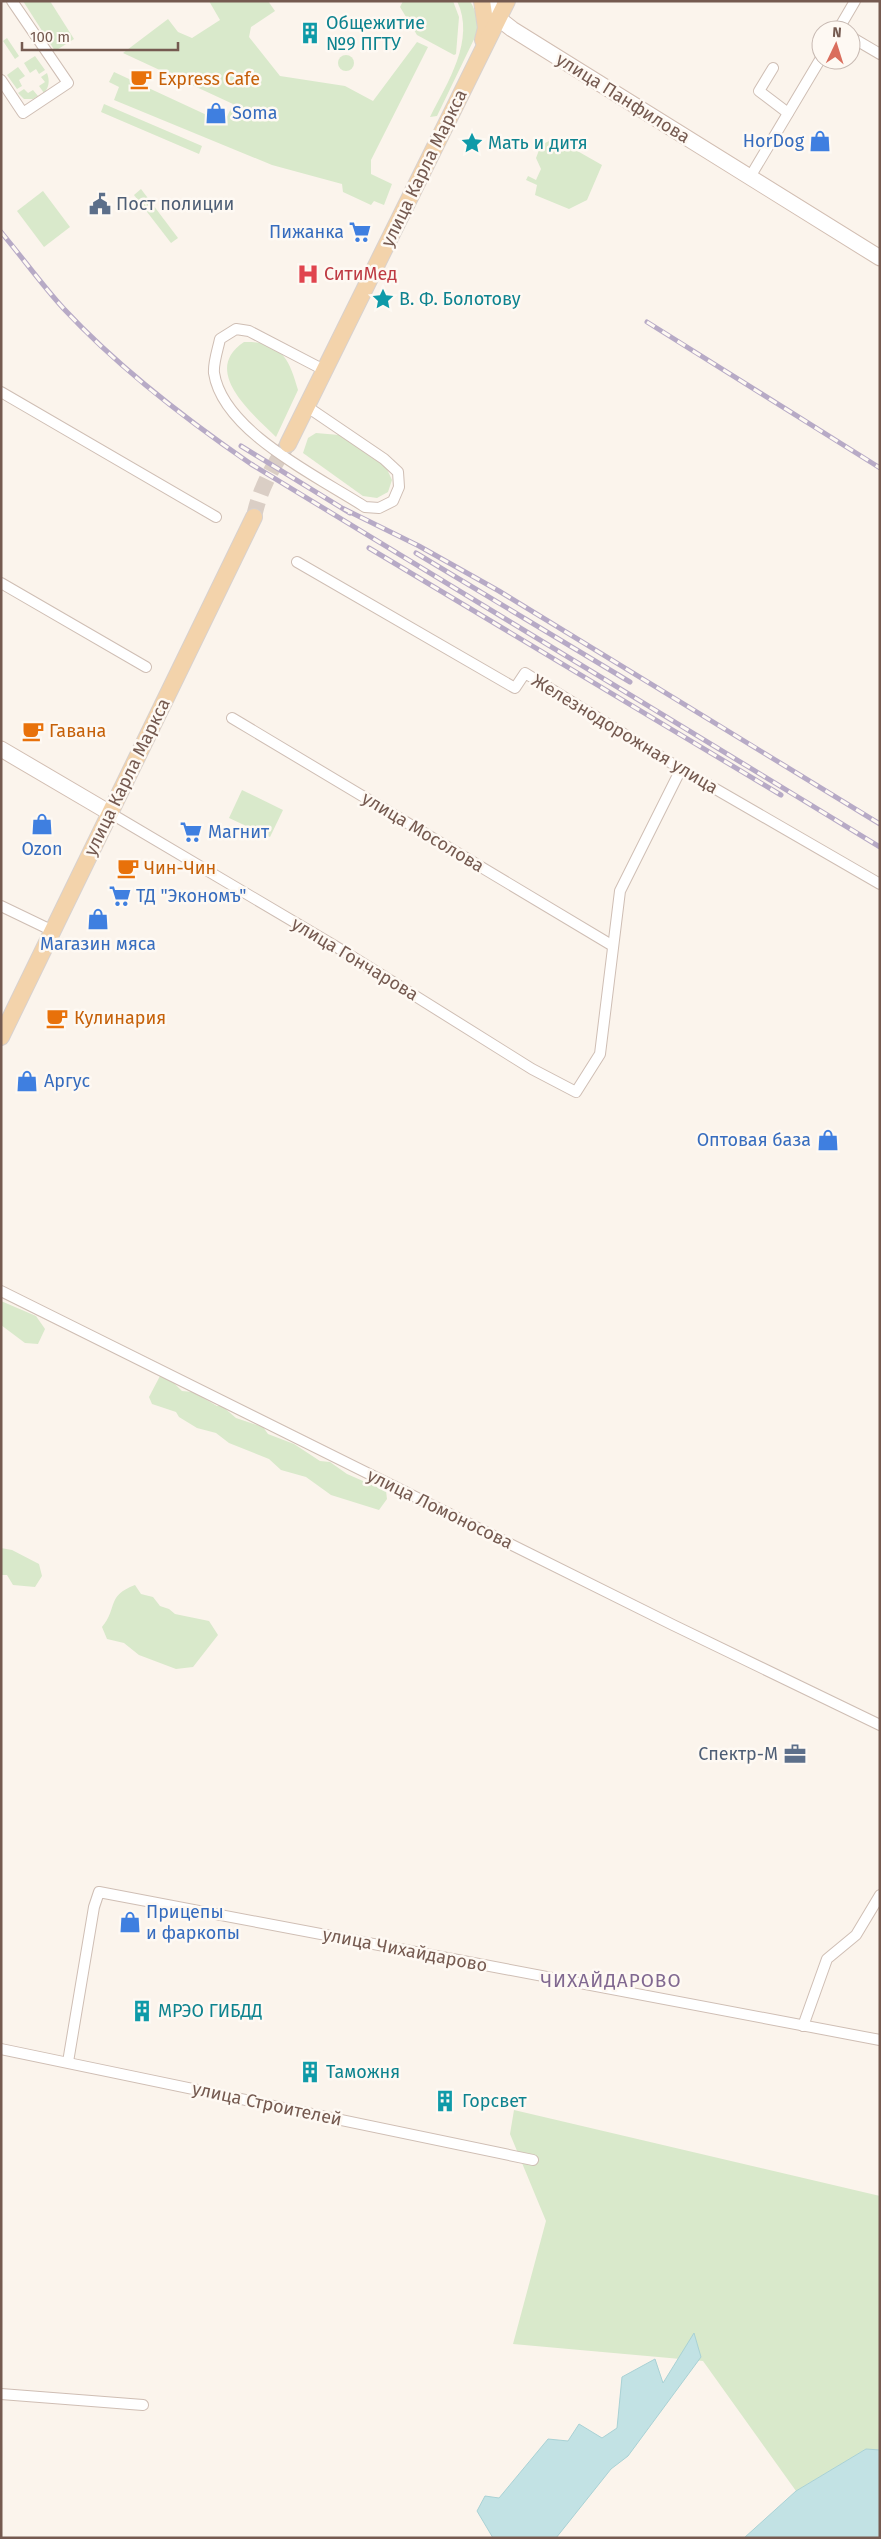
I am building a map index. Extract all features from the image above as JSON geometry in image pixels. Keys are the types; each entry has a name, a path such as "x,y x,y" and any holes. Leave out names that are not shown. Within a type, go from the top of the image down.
{"main road":[{"name":"улица Карла Маркса","path":"479,55 486,28 482,1"},
{"path":"487,1 498,18"},
{"name":"улица Карла Маркса","path":"288,444 506,1"},
{"name":"улица Панфилова","path":"498,18 880,258"},
{"name":"улица Карла Маркса","path":"1,1037 254,517"},
{"name":"улица Гончарова","path":"1,748 110,813"}],"street":[{"path":"1,80 23,113 68,83 12,1"},
{"path":"844,20 855,1"},
{"path":"861,43 880,54"},
{"path":"773,68 759,91 788,113"},
{"path":"750,178 814,70"},
{"path":"306,406 384,459 398,472 399,487 394,501 379,508 365,507 259,439 241,423 227,404 219,391 214,372 220,339 236,329 249,331 324,370"},
{"path":"1,392 216,517"},
{"name":"Железнодорожная улица","path":"297,562 515,688 525,673 681,769 880,884"},
{"path":"1,583 146,667"},
{"name":"улица Мосолова","path":"232,718 613,946"},
{"path":"613,946 620,891 681,769"},
{"name":"улица Гончарова","path":"110,813 345,952 532,1069 576,1092 600,1054 613,946"},
{"path":"1,906 53,931"},
{"name":"улица Ломоносова","path":"1,1290 647,1612 880,1725"},
{"name":"улица Чихайдарово","path":"68,2062 94,1907 99,1892 880,2040"},
{"path":"803,2026 827,1959 856,1935 880,1895"},
{"name":"улица Строителей","path":"1,2049 533,2160"},
{"path":"1,2394 143,2405"}],"green space":[{"path":"23,1 50,1 74,39 55,51"},
{"path":"209,1 268,1 275,11 251,27 249,37 280,76 345,86 373,101 417,42 428,47 371,160 371,174 392,184 384,205 374,201 371,205 343,192 342,184 272,165 114,100 119,87 109,82 114,72 224,123 233,104 123,53 168,19 178,32 192,38 220,20"},
{"path":"403,1 453,1 459,17 456,54 454,55 417,35 400,7"},
{"path":"457,1 470,1 476,17 477,33 437,116 430,117 451,76 461,46 462,16"},
{"path":"7,38 19,56 15,59 3,41"},
{"path":"346,55 352,57 354,63 352,69 346,71 340,69 338,63 340,57"},
{"path":"35,56 45,70 39,74 36,69 30,73 24,63"},
{"path":"18,67 25,76 19,80 22,86 17,89 7,75"},
{"path":"47,73 48,84 44,93 39,86 45,82 41,77"},
{"path":"24,89 28,93 33,90 38,96 33,99 24,99 18,93"},
{"path":"104,104 202,146 199,154 101,112"},
{"path":"551,140 558,140 602,165 587,200 569,209 535,195 537,185 526,180 528,176 536,180 541,169 536,158 541,145"},
{"path":"141,189 178,238 171,243 134,195"},
{"path":"43,191 70,227 44,247 17,211"},
{"path":"244,342 257,342 275,348 287,360 295,379 298,390 276,437 244,404 235,392 229,379 227,366 232,353"},
{"path":"316,433 339,435 386,467 392,480 388,492 377,498 363,496 303,453 308,438"},
{"path":"242,790 283,810 270,837 229,818"},
{"path":"1,1301 36,1316 45,1329 38,1344 25,1343 1,1325"},
{"path":"160,1376 173,1382 182,1391 193,1392 217,1406 222,1406 236,1418 263,1427 268,1434 294,1444 320,1461 330,1462 347,1474 386,1491 387,1499 379,1510 331,1495 306,1477 281,1470 269,1459 229,1443 216,1433 197,1428 179,1417 176,1412 152,1404 149,1397"},
{"path":"1,1548 12,1550 39,1564 42,1576 35,1587 13,1585 7,1575 1,1575"},
{"path":"135,1585 141,1594 153,1597 160,1606 169,1609 175,1614 209,1621 218,1635 193,1667 176,1669 139,1655 124,1643 107,1639 102,1627 110,1614 116,1598 126,1589"},
{"path":"514,2110 880,2196 880,2450 866,2449 796,2491 703,2361 513,2344 546,2221 510,2134"}],"water":[{"path":"694,2333 701,2357 628,2456 611,2469 556,2538 493,2538 477,2511 485,2496 499,2498 548,2439 568,2441 579,2424 602,2438 617,2428 622,2377 655,2359 663,2383"},
{"path":"866,2449 880,2450 880,2538 744,2538 796,2491"}],"tunnel":[{"path":"254,517 267,479 288,444"}],"railway":[{"path":"1,232 56,300 85,331 153,391 226,447 880,847"},
{"path":"647,322 880,468"},
{"path":"241,446 350,513"},
{"path":"344,509 419,546 499,591 880,824"},
{"path":"369,548 781,795"},
{"path":"416,553 630,682"}],"place":[{"name":"Общежитие №9 ПГТУ","path":"310,33"},
{"name":"Express Cafe","path":"141,79"},
{"name":"Soma","path":"216,113"},
{"name":"HorDog","path":"820,141"},
{"name":"Мать и дитя","path":"472,143"},
{"name":"Пост полиции","path":"100,204"},
{"name":"Пижанка","path":"360,232"},
{"name":"СитиМед","path":"308,274"},
{"name":"В. Ф. Болотову","path":"383,299"},
{"name":"Гавана","path":"33,731"},
{"name":"Ozon","path":"42,824"},
{"name":"Магнит","path":"191,832"},
{"name":"Чин-Чин","path":"128,868"},
{"name":"ТД \"Экономъ\"","path":"120,896"},
{"name":"Магазин мяса","path":"98,919"},
{"name":"Кулинария","path":"57,1018"},
{"name":"Аргус","path":"27,1081"},
{"name":"Оптовая база","path":"828,1140"},
{"name":"Спектр-М","path":"795,1754"},
{"name":"Прицепы и фаркопы","path":"130,1922"},
{"name":"МРЭО ГИБДД","path":"142,2011"},
{"name":"Таможня","path":"310,2072"},
{"name":"Горсвет","path":"445,2101"}],"district":[{"name":"ЧИХАЙДАРОВО","path":"611,1980"}]}
